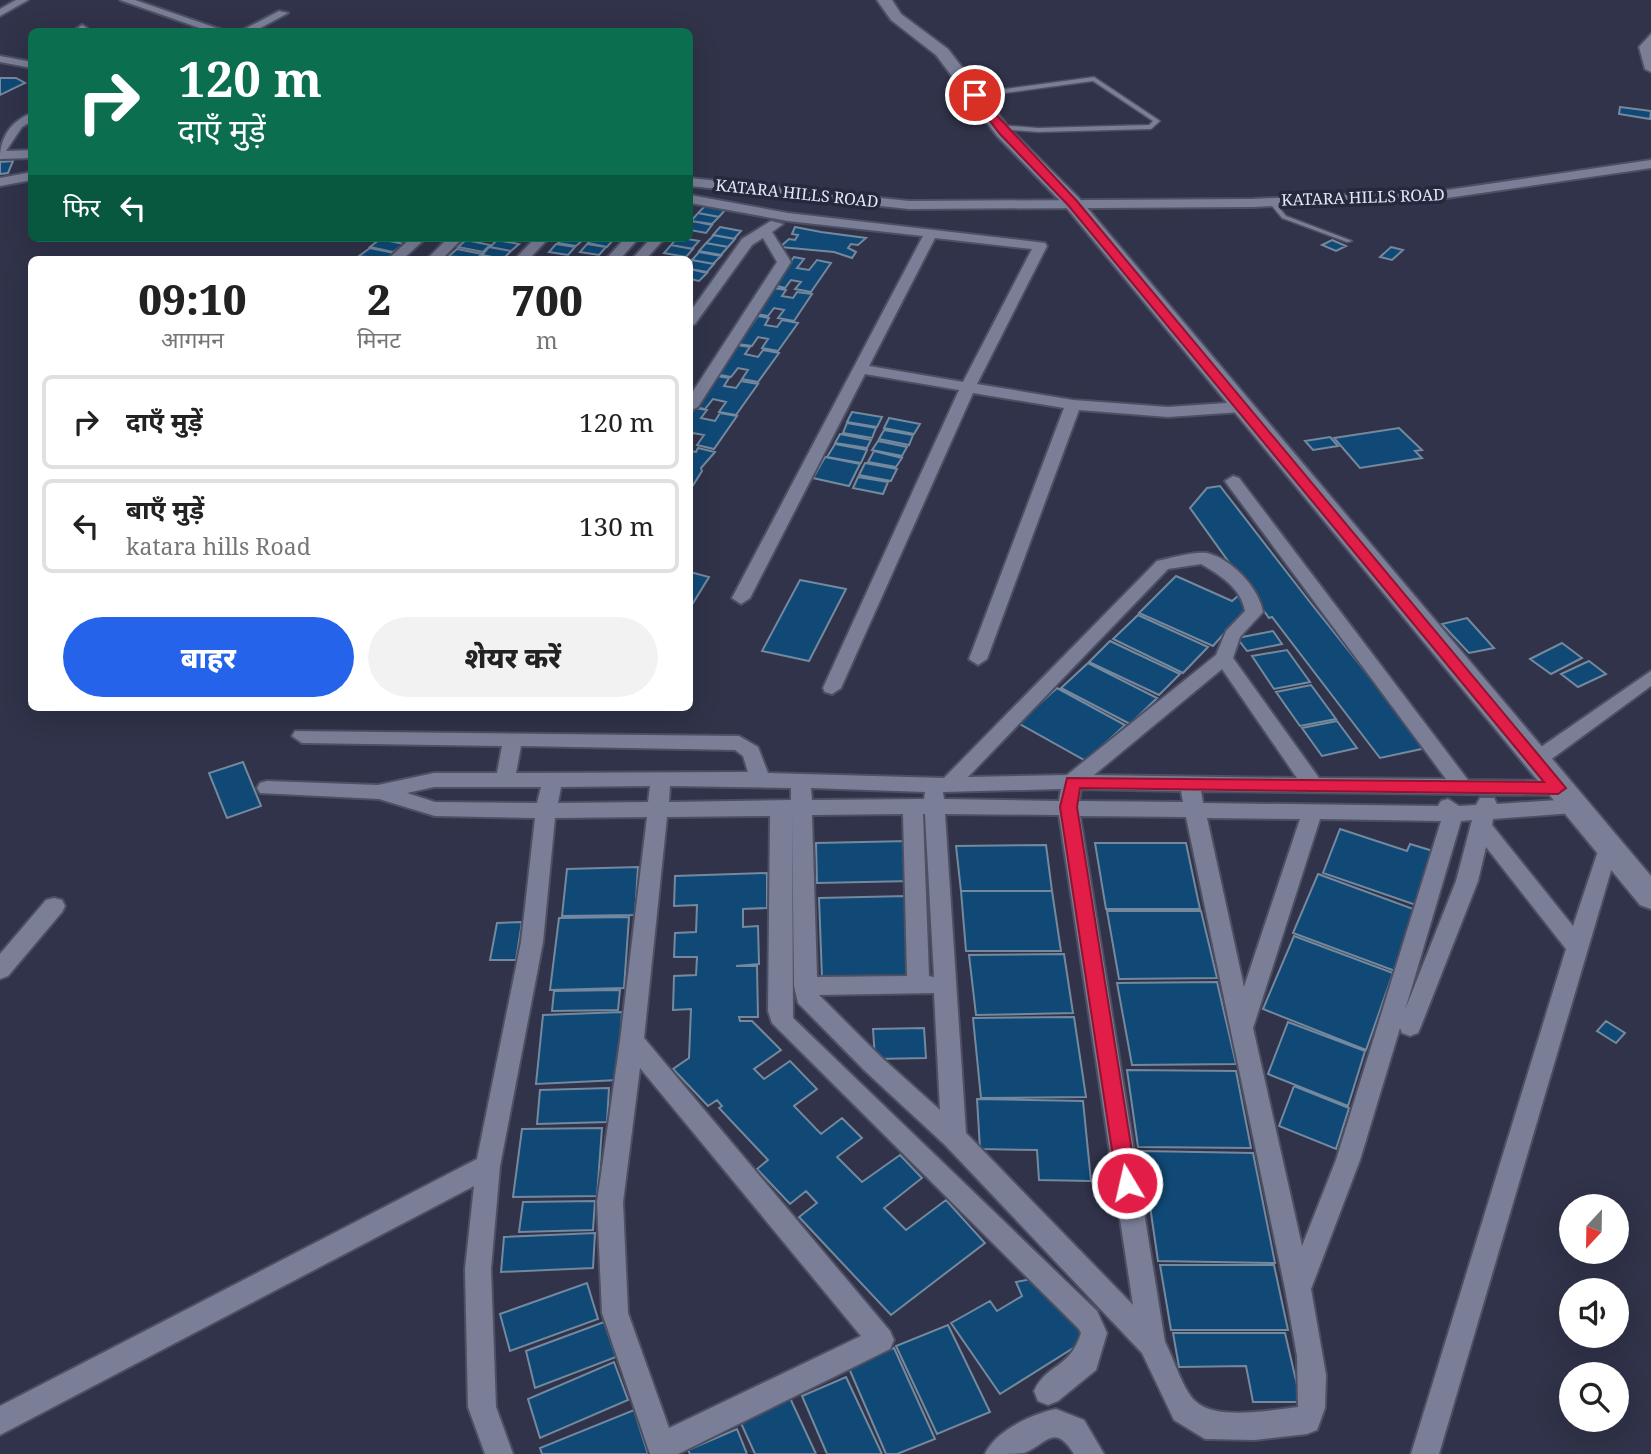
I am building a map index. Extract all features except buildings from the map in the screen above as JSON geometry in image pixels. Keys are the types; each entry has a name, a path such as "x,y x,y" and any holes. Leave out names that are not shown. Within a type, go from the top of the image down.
{"main road":[{"path":"884,0 896,17 942,52 999,127 1072,202 1651,897"}],"street":[{"path":"0,13 23,0"},
{"path":"125,0 212,28"},
{"path":"252,28 283,13"},
{"path":"197,28 203,25"},
{"path":"1651,37 1644,47 1651,69"},
{"path":"0,60 28,62"},
{"path":"0,153 18,125 28,119"},
{"path":"0,153 28,154"},
{"name":"KATARA HILLS ROAD","path":"693,182 909,205 1270,201 1447,194 1651,164"},
{"path":"0,182 28,177"},
{"path":"693,317 747,242 821,195"},
{"path":"693,201 788,217 1040,246 967,389 832,688"},
{"path":"693,402 784,262 765,231"},
{"path":"741,598 931,233"},
{"path":"398,256 414,242"},
{"path":"437,256 452,242"},
{"path":"525,256 538,242"},
{"path":"616,256 628,242"},
{"path":"642,256 654,242"},
{"path":"859,369 1073,405 1168,412 1241,407"},
{"path":"978,659 1073,405"},
{"path":"1233,481 1463,788"},
{"path":"918,985 933,795 1163,565 1204,558 1242,587 1254,602 1254,612 1232,635 1224,658 1072,782 1068,807 1152,1344 1184,1410 1205,1425 1255,1426 1307,1420 1313,1409 1310,1360 1298,1289 1189,783"},
{"path":"1224,658 1313,785"},
{"path":"1535,761 1651,677"},
{"path":"302,736 739,743 751,752 761,780"},
{"path":"505,780 513,739"},
{"path":"499,1454 482,1407 478,1269 488,1166 532,942 546,810 552,779"},
{"path":"632,1041 881,1340 663,1450 615,1313 610,1202 660,809 661,779"},
{"path":"267,788 378,792 434,780 801,781 1068,807 1453,814 1485,820 1566,797"},
{"path":"801,781 790,806 779,1011 783,1023 1088,1320 1094,1332 1086,1361 1048,1391"},
{"path":"378,792 418,806 435,808 546,810 790,806 1072,782 1487,788 1566,797"},
{"path":"1298,1289 1348,1160 1453,814 1438,788"},
{"path":"1410,1026 1467,881 1485,820 1487,788"},
{"path":"933,795 954,1137"},
{"path":"790,806 806,996 954,1137 1152,1344"},
{"path":"1242,1028 1313,811"},
{"path":"1485,820 1578,948"},
{"path":"1425,1454 1608,847"},
{"path":"0,970 54,906"},
{"path":"805,986 945,984"},
{"path":"0,1421 488,1166"},
{"path":"999,1454 1045,1425 1060,1423 1073,1429 1090,1454"}],"lane":[{"path":"975,95 1094,79 1157,121 1151,127 1038,130 999,127"},
{"path":"1270,201 1284,217 1349,241"}],"route":[{"path":"975,95 1003,132 1072,202 1558,788 1072,782 1068,807 1127,1183"}]}
